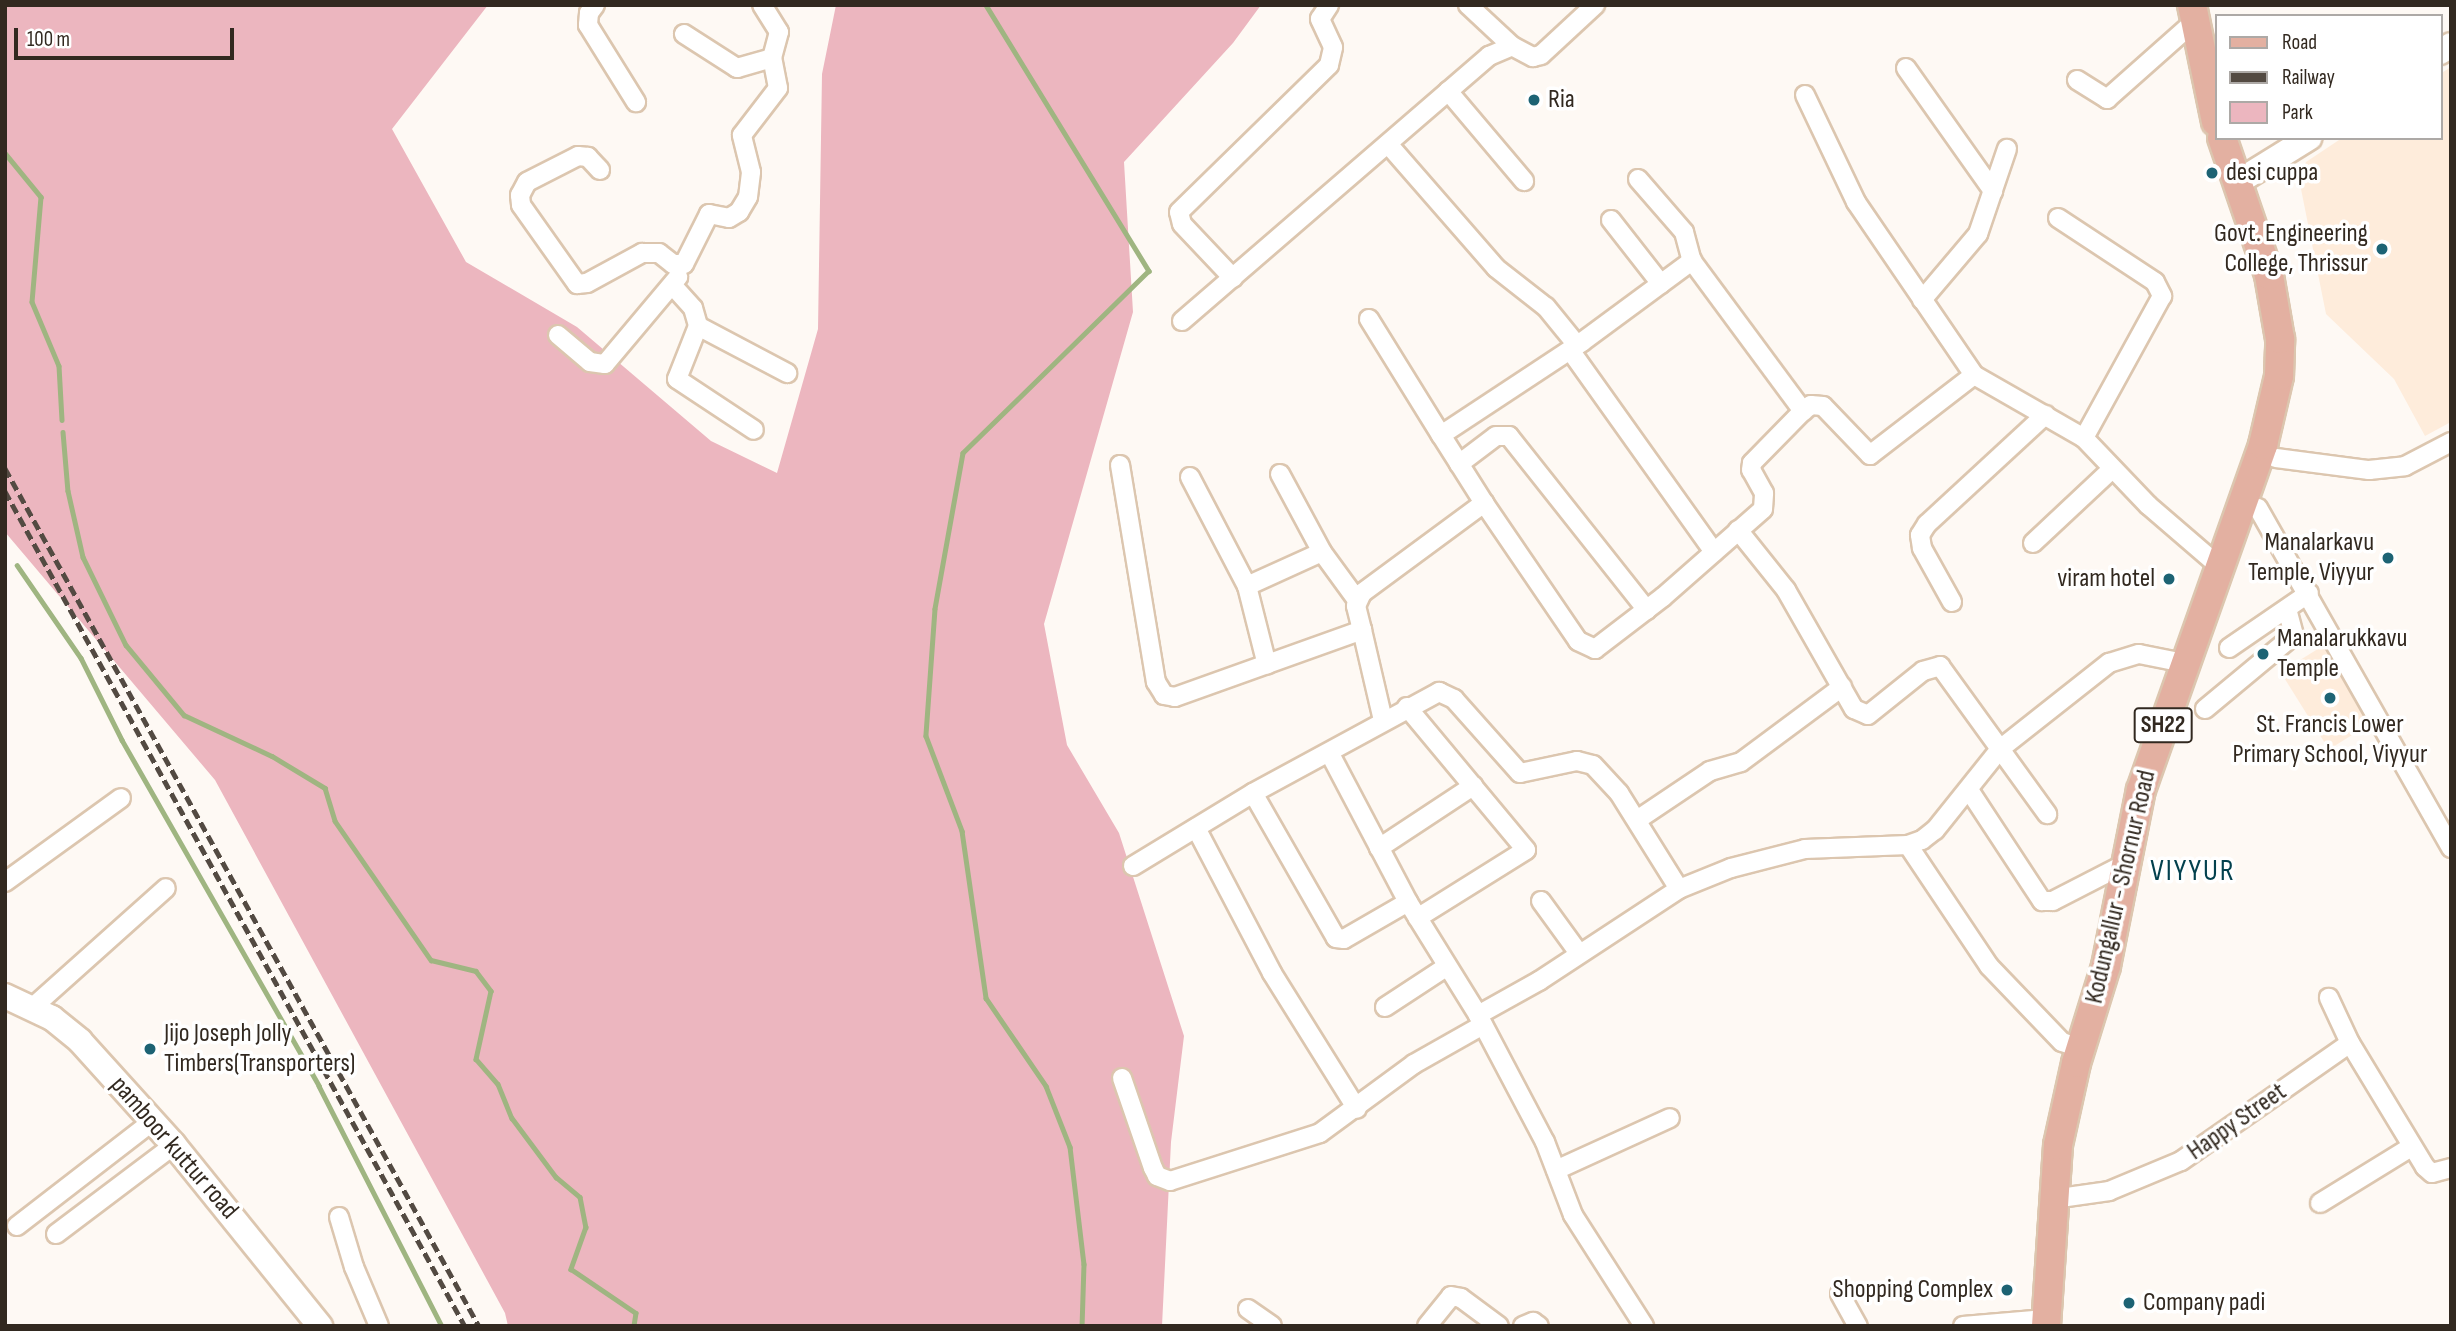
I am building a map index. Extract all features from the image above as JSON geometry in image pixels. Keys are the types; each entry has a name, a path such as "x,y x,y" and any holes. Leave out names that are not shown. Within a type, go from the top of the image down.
{"main road":[{"path":"2204,17 2214,104"},
{"name":"Kodungallur - Shornur Road","path":"2061,1199 2084,1094 2115,994 2155,791 2292,404 2295,334 2280,254 2245,179 2223,140"},
{"name":"Kodungallur - Shornur Road","path":"2241,140 2245,179"},
{"path":"2245,179 2306,140"},
{"name":"Kodungallur - Shornur Road","path":"2051,1324 2061,1199 2058,1145 2080,1048 2106,966 2141,790 2220,567 2263,482"},
{"name":"pamboor kuttur road","path":"13,1002 80,1041 174,1145 320,1326"}],"street":[{"path":"595,5 589,13 588,25 636,102"},
{"path":"558,335 590,362 605,364 674,287 709,214 729,218 745,205 751,172 742,135 778,88 772,58 779,32 762,5"},
{"path":"1233,278 1182,224 1179,212 1329,65 1333,47 1320,19 1329,5"},
{"path":"1468,5 1512,46 1533,57 1541,55 1595,5"},
{"path":"2077,79 2107,99 2204,17"},
{"path":"684,34 737,68 772,58"},
{"path":"1182,321 1489,56 1512,46"},
{"path":"1906,68 1993,191"},
{"path":"1448,91 1524,181"},
{"path":"1805,95 1856,202 1974,375 2084,438 2111,470 2220,567"},
{"path":"1388,144 1496,268 1546,307 1714,552"},
{"path":"1922,300 1964,256 1978,234 2007,149"},
{"path":"600,170 588,157 578,156 527,182 520,195 521,205 574,281 587,283 642,253 659,253 673,264 684,264"},
{"path":"1638,179 1684,232 1692,261 1803,411"},
{"path":"2058,218 2155,282 2162,296 2084,438"},
{"path":"1611,220 1661,284"},
{"path":"1441,435 1574,347 1692,261"},
{"path":"674,287 693,308 698,326 677,379 754,430"},
{"path":"1369,319 1484,503 1587,648 1604,645 1714,552 1766,503 1751,470 1757,454 1811,405 1824,406 1870,455 1974,375"},
{"path":"698,326 787,373"},
{"path":"1952,602 1922,548 1920,535 1927,524 2045,415"},
{"path":"1459,464 1496,436 1509,436 1647,610"},
{"path":"2451,442 2405,466 2369,470 2300,465 2263,482 2309,593 2451,848"},
{"path":"1120,465 1144,634 1160,690 1175,697 1362,630"},
{"path":"2033,543 2111,470"},
{"path":"1280,474 1322,552 1357,600 1383,720"},
{"path":"1190,477 1247,586 1267,666"},
{"path":"1357,600 1484,503"},
{"path":"1738,530 1786,590 1854,709 1868,715 1923,671 1940,666 2047,814"},
{"path":"1247,586 1322,552"},
{"path":"2230,648 2309,593"},
{"path":"2205,709 2294,635 2287,609"},
{"path":"1122,1078 1153,1168 1157,1176 1170,1181 1320,1133 1357,1109 1414,1064 1578,952 1679,888 1731,868 1805,849 1908,845 1935,830 2000,750 2124,656 2139,654 2184,663"},
{"path":"1637,820 1710,771 1741,762 1842,687"},
{"path":"1133,866 1253,793 1330,754 1383,720 1428,696 1446,694 1520,773 1577,761 1593,765 1637,820 1679,888"},
{"path":"1407,707 1525,852 1417,918"},
{"path":"1330,754 1417,918 1480,1020 1556,1170 1573,1214 1644,1326"},
{"path":"1379,848 1472,786"},
{"path":"1969,790 2042,901 2053,901 2125,864"},
{"path":"1253,793 1336,938 1344,939 1408,902"},
{"path":"5,882 121,797"},
{"path":"1196,828 1272,973 1357,1109"},
{"path":"1908,845 1990,966 2062,1042 2080,1048"},
{"path":"13,1002 166,888"},
{"path":"1541,901 1578,952"},
{"path":"1385,1007 1446,967"},
{"path":"2329,998 2350,1043 2412,1147 2432,1173 2451,1168"},
{"name":"Happy Street","path":"2061,1199 2109,1191 2181,1161 2350,1043"},
{"path":"1556,1170 1670,1118"},
{"path":"18,1226 153,1121"},
{"path":"56,1234 174,1145"},
{"path":"2320,1203 2412,1147"},
{"path":"339,1217 354,1267 379,1326"},
{"path":"1840,1294 1858,1326"},
{"path":"1427,1326 1451,1296 1499,1326"},
{"path":"1248,1309 1272,1326"},
{"path":"1963,1326 2051,1324"},
{"path":"1523,1326 1539,1326"}],"shaded area":[{"name":"Govt. Engineering College, Thrissur","path":"2451,67 2451,422 2425,436 2394,379 2326,314 2299,179 2306,162 2339,140 2442,140 2442,73"},
{"name":"St. Francis Lower Primary School, Viyyur","path":"2329,642 2377,719 2329,749 2281,672"}],"green space":[{"path":"5,5 488,5 392,129 466,262 577,327 711,441 777,473 818,329 822,74 836,5 1261,5 1233,43 1124,162 1133,312 1044,624 1067,745 1119,833 1184,1036 1171,1142 1162,1326 508,1326 505,1313 215,780 5,532"}],"waterway":[{"path":"986,5 1149,271 963,453 935,609 926,736 962,831 986,998 1046,1086 1070,1147 1084,1264 1082,1326"},
{"path":"5,153 41,197 32,302 59,366 62,420"},
{"path":"63,432 68,491 83,557 126,645 184,715 272,756 325,788 335,821 431,960 476,971 491,991 476,1059 498,1084 512,1118 556,1177 580,1197 586,1227 571,1269 636,1313 634,1326"},
{"path":"17,565 81,658 122,740 319,1086 442,1326"}],"railway":[{"path":"5,468 479,1326"},
{"path":"5,491 465,1326"}],"place":[{"name":"Ria","path":"1534,100"},
{"name":"desi cuppa","path":"2212,173"},
{"name":"Govt. Engineering College, Thrissur","path":"2382,249"},
{"name":"Manalarkavu Temple, Viyyur","path":"2388,558"},
{"name":"viram hotel","path":"2169,579"},
{"name":"Manalarukkavu Temple","path":"2263,654"},
{"name":"St. Francis Lower Primary School, Viyyur","path":"2330,698"},
{"name":"Jijo Joseph Jolly Timbers(Transporters)","path":"150,1049"},
{"name":"Shopping Complex","path":"2007,1290"},
{"name":"Company padi","path":"2129,1303"}],"district":[{"name":"VIYYUR","path":"2193,871"}]}
